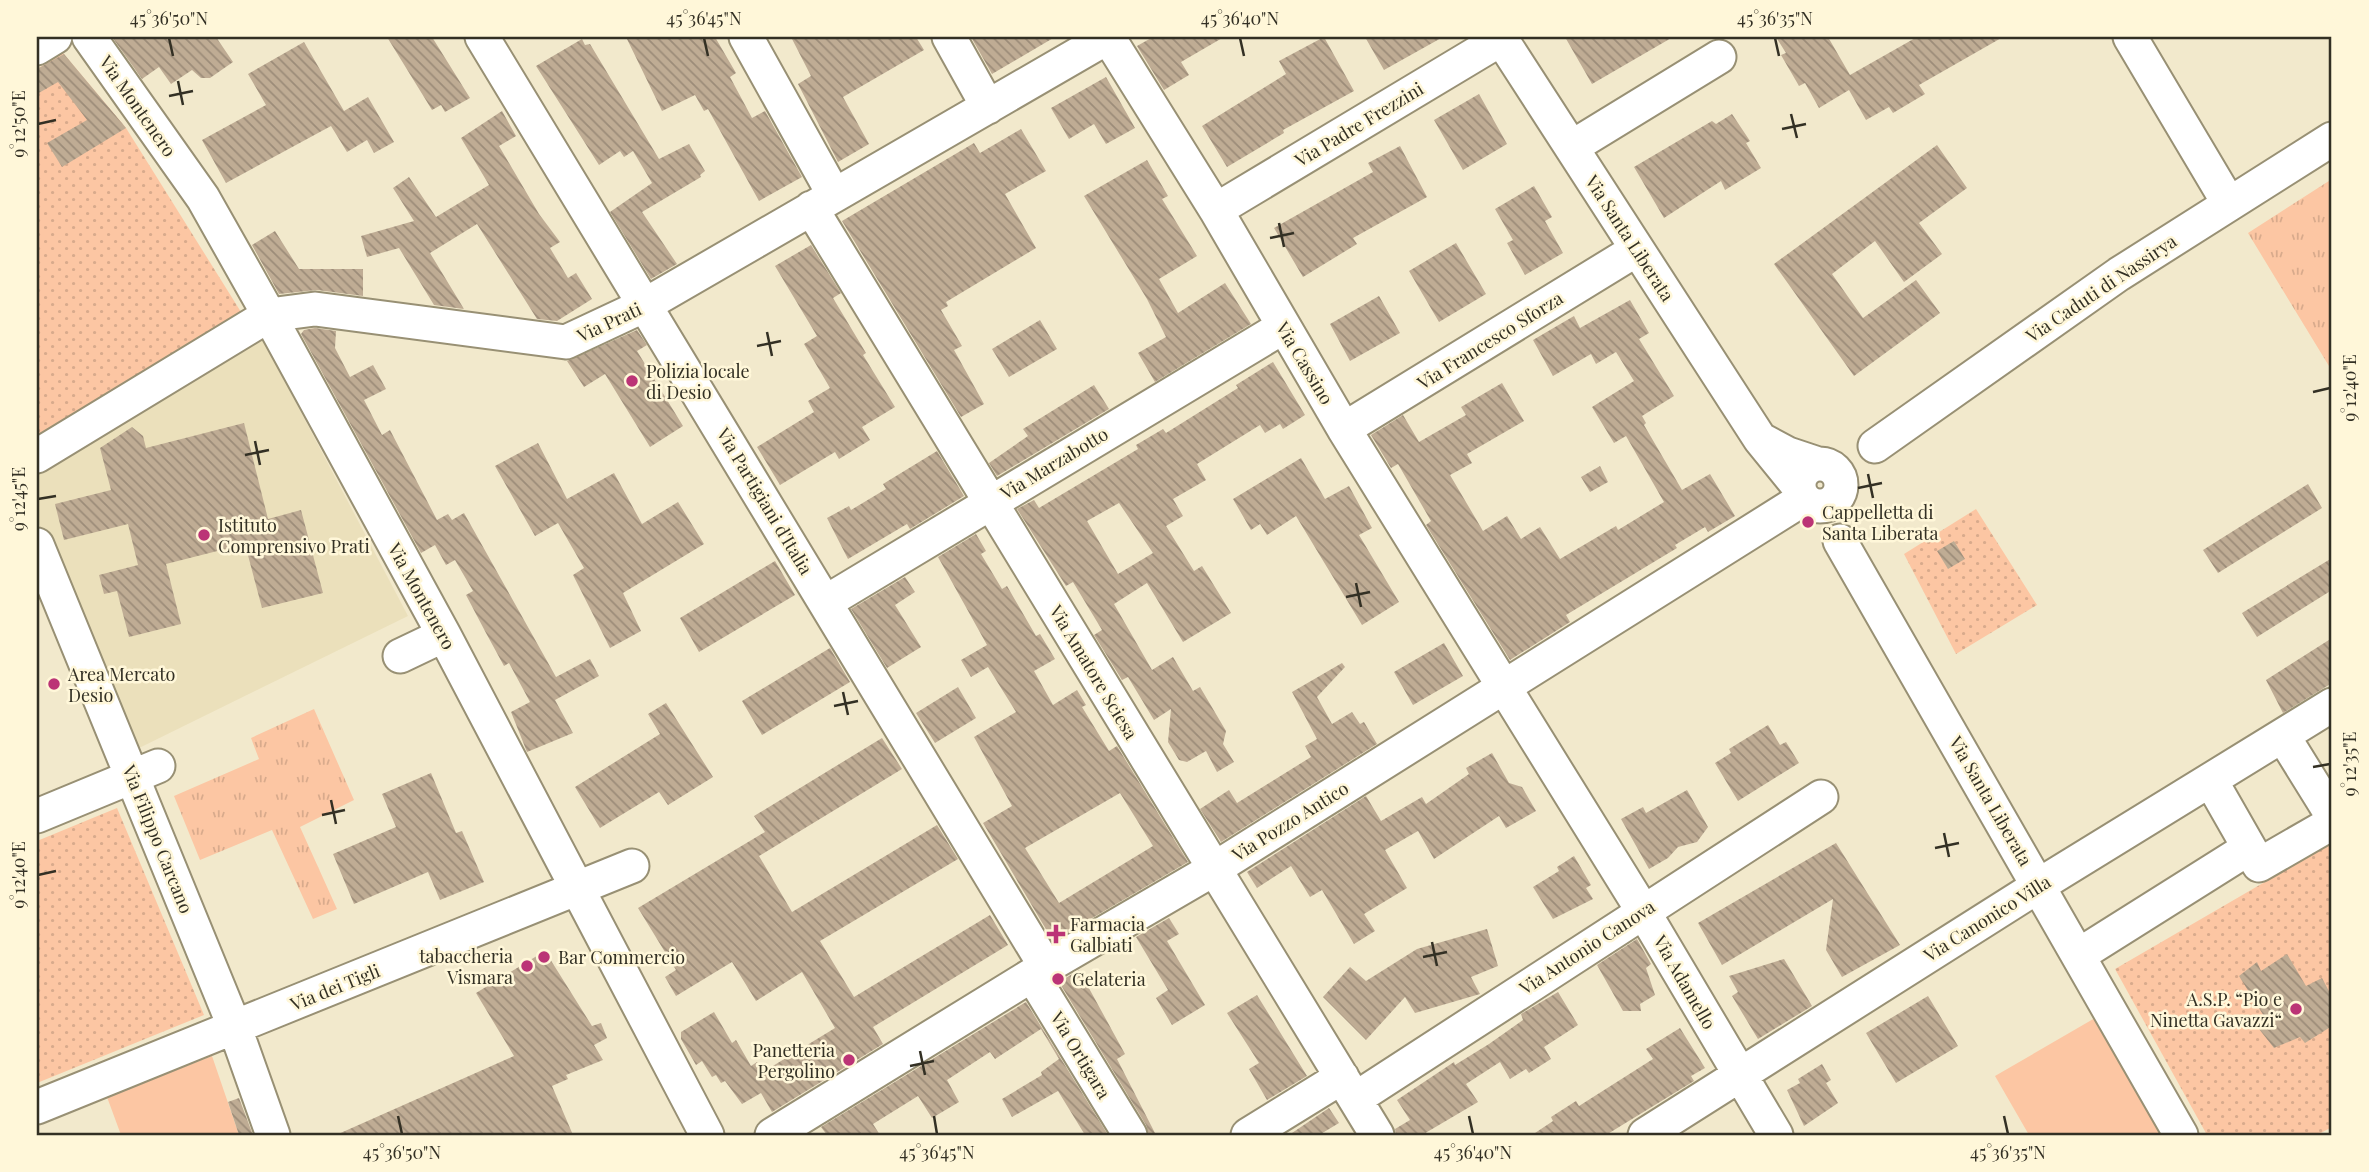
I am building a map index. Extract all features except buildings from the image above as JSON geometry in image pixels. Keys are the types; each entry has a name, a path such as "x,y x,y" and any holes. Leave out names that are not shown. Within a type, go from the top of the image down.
{"street":[{"path":"37,48 55,37"},
{"name":"Via Montenero","path":"89,37 203,198 269,315 444,635 707,1135"},
{"name":"Via Partigiani d'Italia","path":"482,37 826,602 1039,971"},
{"name":"Via Amatore Sciesa","path":"746,37 822,201 989,502 1377,1135"},
{"path":"949,37 988,107"},
{"name":"Via Prati","path":"37,456 269,315 315,309 566,342 645,306 1108,37"},
{"name":"Via Cassino","path":"1108,37 1216,210 1344,429 1504,688"},
{"path":"2130,37 2228,202"},
{"name":"Via Padre Frezzini","path":"1216,210 1500,38"},
{"name":"Via Santa Liberata","path":"1500,38 1760,439 1788,454 1819,487 1840,541 2181,1135"},
{"path":"1572,147 1719,57"},
{"name":"Via Caduti di Nassirya","path":"1819,487 1855,467 1875,446 2119,274 2228,202 2332,139"},
{"name":"Via Francesco Sforza","path":"1344,429 1636,250"},
{"name":"Via Marzabotto","path":"826,602 1283,327"},
{"name":"Via Pozzo Antico","path":"772,1135 1039,971 1214,869 1819,487"},
{"name":"Via Filippo Carcano","path":"37,545 146,771 273,1135"},
{"path":"400,656 444,635"},
{"name":"Via Adamello","path":"1504,688 1643,911 1776,1135"},
{"name":"Via Canonico Villa","path":"1645,1135 2039,885 2332,705"},
{"path":"2283,736 2332,815"},
{"path":"37,816 146,771"},
{"path":"2211,780 2259,865 2297,854 2332,823"},
{"name":"Via Antonio Canova","path":"1248,1135 1348,1088 1643,911 1821,797"},
{"path":"2079,955 2249,848"},
{"name":"Via dei Tigli","path":"37,1107 632,866"},
{"name":"Via Ortigara","path":"1039,971 1130,1135"}],"shaded area":[{"name":"Istituto Comprensivo Prati","path":"263,340 408,616 133,751 37,519 37,472"}],"green space":[{"path":"63,53 126,128 241,312 37,441 37,69"},
{"path":"2332,179 2332,371 2248,233"},
{"path":"1976,509 2037,605 1956,654 1904,554"},
{"path":"314,709 354,800 300,827 337,909 313,919 272,830 200,860 174,796 259,759 251,738"},
{"path":"117,808 204,1015 37,1083 37,841"},
{"path":"2332,843 2332,1127 2317,1135 2207,1135 2115,969"},
{"path":"2095,1018 2164,1135 2029,1135 1995,1076"},
{"path":"212,1056 239,1135 121,1135 107,1097"}],"place":[{"name":"Polizia locale di Desio","path":"632,381"},
{"name":"Cappelletta di Santa Liberata","path":"1808,522"},
{"name":"Istituto Comprensivo Prati","path":"204,535"},
{"name":"Area Mercato Desio","path":"54,684"},
{"name":"Farmacia Galbiati","path":"1056,934"},
{"name":"Bar Commercio","path":"544,957"},
{"name":"tabaccheria Vismara","path":"527,966"},
{"name":"Gelateria","path":"1058,979"},
{"name":"A.S.P. “Pio e Ninetta Gavazzi“","path":"2296,1009"},
{"name":"Panetteria Pergolino","path":"849,1060"}]}
